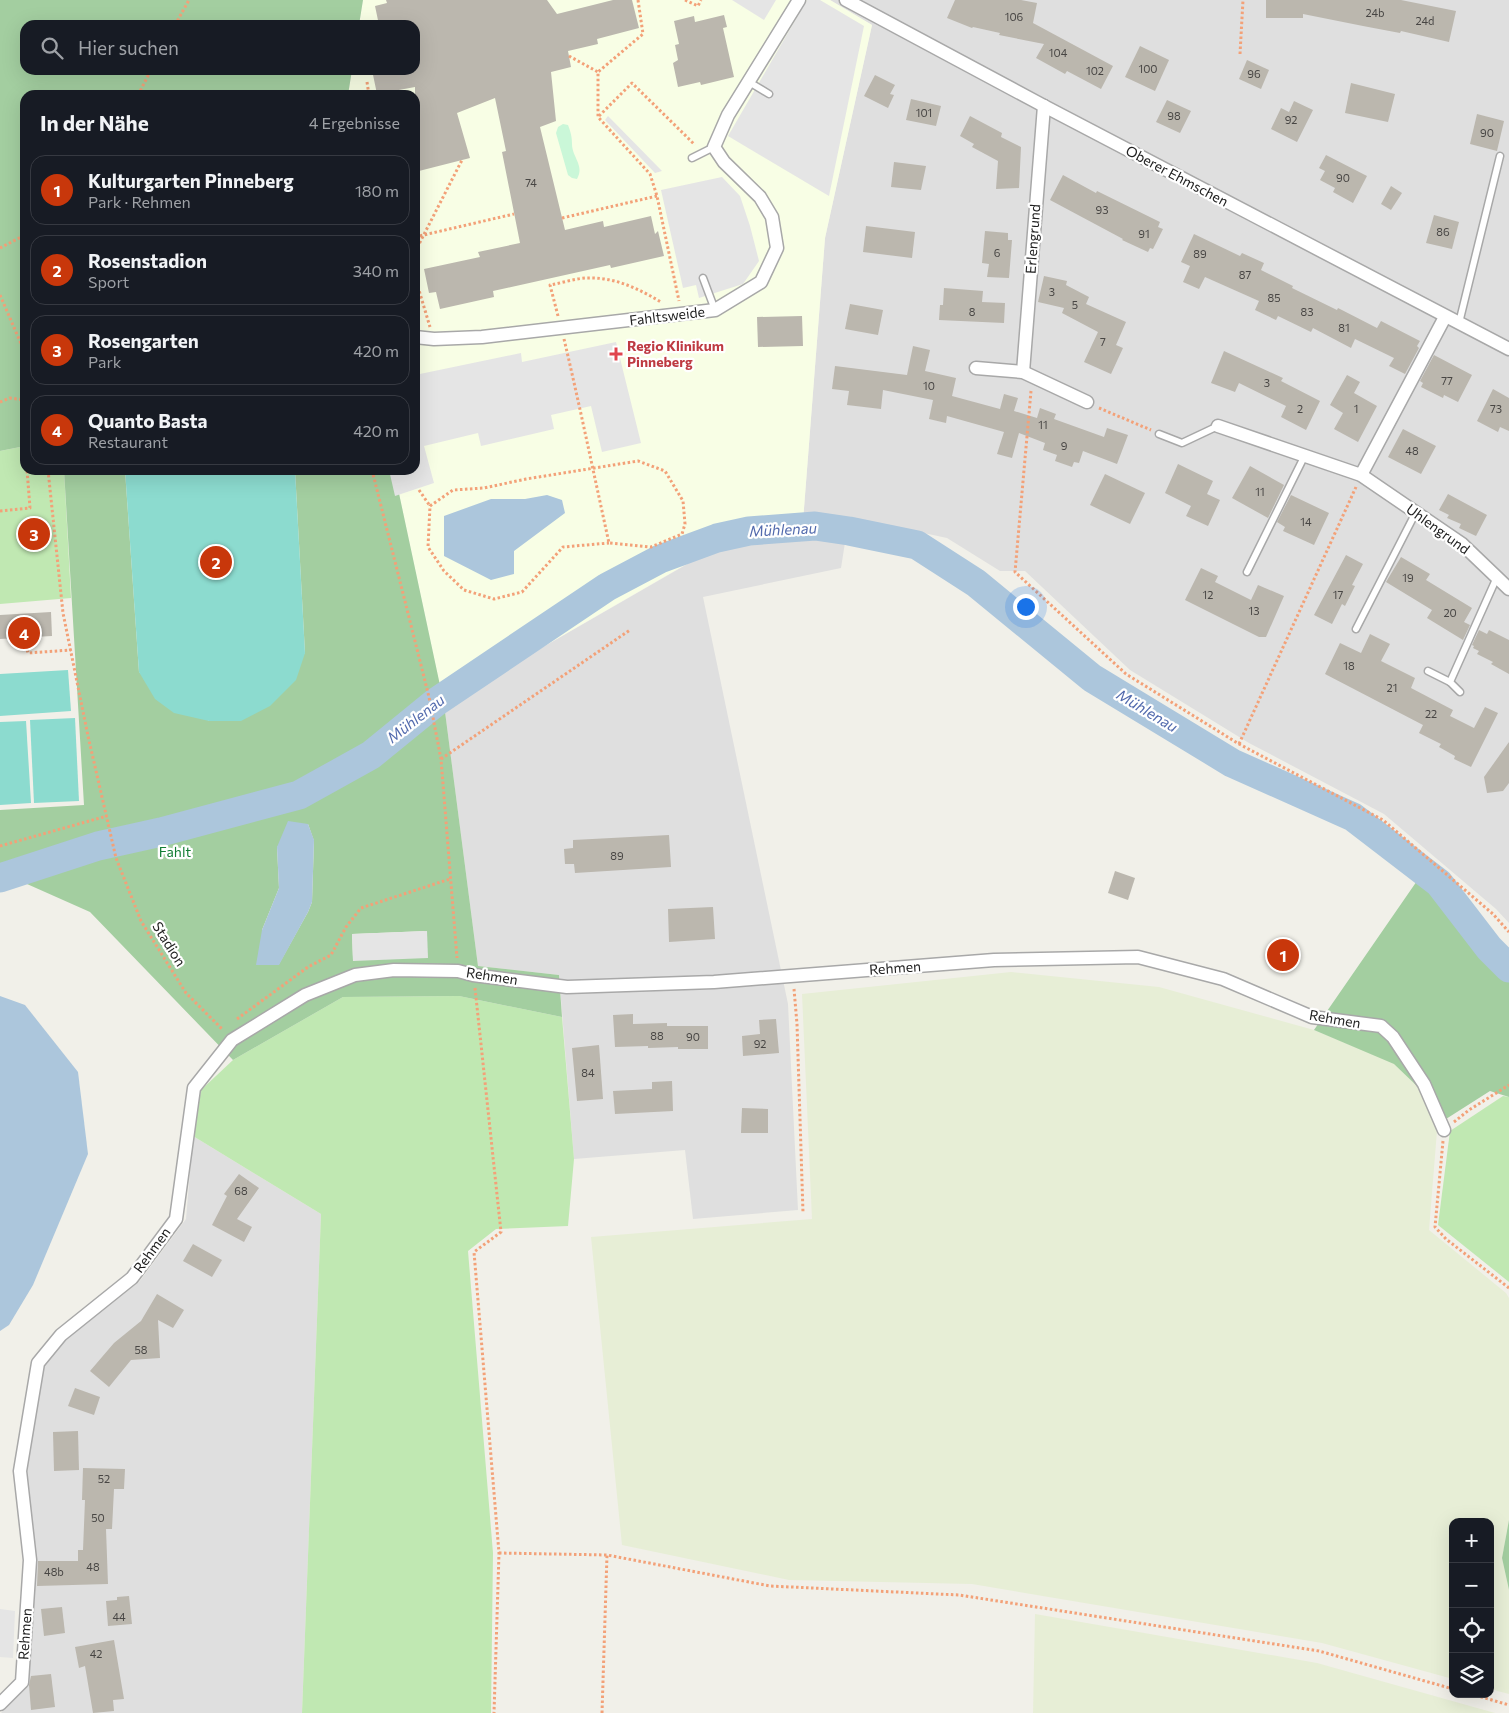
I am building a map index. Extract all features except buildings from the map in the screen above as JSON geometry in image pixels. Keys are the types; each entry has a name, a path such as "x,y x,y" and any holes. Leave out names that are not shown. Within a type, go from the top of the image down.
{"street":[{"path":"714,147 728,115 799,0"},
{"name":"Oberer Ehmschen","path":"846,0 1044,106 1509,349"},
{"name":"Erlengrund","path":"1028,375 1044,106"},
{"name":"Fahltsweide","path":"420,338 434,339 482,337 715,310 761,282 778,248 772,217 760,197 724,162 714,147"},
{"path":"1361,475 1445,317"},
{"path":"976,368 1028,375 1087,402"},
{"name":"Uhlengrund","path":"1218,426 1361,475 1462,544 1509,589"},
{"name":"Rehmen","path":"0,1704 22,1682 30,1560 20,1471 38,1363 61,1335 132,1278 176,1219 194,1088 232,1040 305,995 354,976 394,970 458,971 474,976 567,987 714,982 994,960 1138,957 1223,979 1312,1017 1381,1026 1393,1037 1424,1084 1444,1130"}],"lane":[{"path":"748,82 768,94"},
{"path":"692,158 714,147"},
{"path":"1459,323 1500,156"},
{"path":"703,278 715,310"},
{"path":"1159,434 1182,443 1218,426"},
{"path":"1247,572 1305,455"},
{"path":"1356,629 1416,512"},
{"path":"1450,682 1497,578"},
{"path":"1428,670 1450,682 1460,692"}],"path":[{"path":"178,20 189,0"},
{"path":"638,0 643,34 598,72 598,117 650,174 657,196 682,315"},
{"path":"685,0 698,6 701,0"},
{"path":"1240,54 1243,0"},
{"path":"569,56 598,72"},
{"path":"141,90 148,75"},
{"path":"366,82 368,90"},
{"path":"598,117 632,83 702,153"},
{"path":"420,241 462,160"},
{"path":"562,218 657,196"},
{"path":"420,236 514,214"},
{"path":"0,248 20,238"},
{"path":"609,543 550,285 588,278 614,280 645,293 682,315"},
{"path":"420,293 434,339"},
{"path":"0,295 20,341"},
{"path":"1028,375 1015,572 1126,674 1239,744 1383,820 1493,914 1509,932"},
{"path":"0,402 10,398 20,399"},
{"path":"1087,402 1159,434"},
{"path":"419,490 430,506 428,547 444,571 464,590 494,599 522,592 563,547 609,543 651,547 682,534 685,524 683,500 664,471 638,461 484,488 453,490 430,506"},
{"path":"0,511 30,508 27,475"},
{"name":"Stadion","path":"49,475 63,613 88,736 116,858 141,920 176,977 186,993 222,1030 308,967 331,955 346,927 361,908 450,879"},
{"path":"373,475 429,696 441,759 458,971"},
{"path":"1239,744 1361,475"},
{"path":"441,759 630,630"},
{"path":"26,645 28,653 70,650"},
{"path":"0,846 107,816"},
{"path":"474,976 501,1232 474,1252 499,1553 494,1713"},
{"path":"793,976 797,1024 803,1213"},
{"path":"1509,1085 1469,1110 1444,1130 1435,1227 1446,1239 1509,1288"},
{"path":"499,1553 607,1555 770,1586 959,1595 1310,1650 1449,1688"},
{"path":"602,1713 607,1555"},
{"path":"1485,1698 1509,1705"}],"shaded area":[{"name":"Regio Klinikum Pinneberg","path":"363,0 830,0 872,25 825,238 802,534 702,555 444,704 395,475 420,475 420,90 349,90 351,75 420,75 420,20 360,20"},
{"path":"732,0 776,0 764,20"},
{"path":"807,0 820,0 864,26 829,196 728,136"},
{"path":"830,0 1509,0 1509,923 1496,909 1384,814 1249,743 1130,670 1025,571 1000,571 947,538 849,517 841,568 703,597 788,1004 798,1210 693,1219 685,1150 574,1159 559,975 478,966 444,704 703,555 802,534 825,238 872,25"},
{"path":"608,116 662,171 655,173 605,120"},
{"path":"722,177 740,196 759,261 743,284 699,298 696,285 683,288 661,190"},
{"path":"616,342 641,443 602,452 591,406 551,415 554,429 481,446 478,433 424,446 434,483 395,496 390,475 420,475 420,374 521,353 522,362"},
{"path":"125,475 295,475 305,653 296,680 270,706 241,721 209,721 174,713 155,699 139,672"},
{"path":"547,495 562,500 565,513 514,551 514,574 491,580 444,556 444,516 491,499 525,499"},
{"path":"68,670 71,711 0,716 0,674"},
{"path":"75,718 79,801 34,803 30,720"},
{"path":"26,721 31,803 0,805 0,722"},
{"path":"288,821 308,824 314,840 312,902 279,965 256,965 262,930 279,888 277,847"},
{"path":"427,931 428,958 353,961 352,934"},
{"path":"1011,972 1159,987 1314,1030 1394,1063 1418,1087 1437,1131 1429,1230 1506,1293 1509,1298 1509,1520 1502,1558 1509,1590 1509,1694 1494,1690 1494,1518 1449,1518 1449,1678 1322,1643 972,1584 789,1580 622,1545 591,1237 812,1219 802,994"},
{"path":"0,996 25,1005 78,1072 88,1154 33,1285 9,1325 0,1331"},
{"path":"193,1136 321,1214 302,1713 1,1713 26,1684 33,1563 27,1472 44,1364 65,1340 139,1282 186,1219"},
{"path":"0,1609 15,1611 13,1658 0,1657"},
{"path":"1035,1614 1317,1663 1495,1713 1033,1713"}],"green space":[{"path":"0,0 363,0 360,20 20,20 20,75 351,75 349,90 20,90 20,447 0,451"},
{"path":"563,124 568,125 571,133 573,149 580,170 577,179 568,175 556,133 558,127"},
{"path":"20,447 20,475 64,475 71,598 0,604 0,451"},
{"name":"Fahlt","path":"64,475 125,475 139,672 209,721 305,653 295,475 395,475 444,704 478,966 559,975 562,1017 459,996 343,997 233,1060 90,912 0,872 0,810 84,805","holes":["308,824 314,841 312,902 279,964 262,930 279,888 277,847","426,931 353,961 352,934"]},
{"path":"1419,878 1483,953 1509,979 1509,1097 1490,1091 1446,1119 1437,1131 1418,1087 1394,1064 1314,1030"},
{"path":"459,996 562,1017 574,1159 568,1226 496,1229 468,1251 493,1553 491,1713 302,1713 321,1214 193,1136 201,1090 233,1060 343,997"},
{"path":"1503,1096 1509,1097 1509,1282 1438,1225 1450,1131"},
{"path":"1509,1520 1509,1590 1502,1558"}],"waterway":[{"name":"Mühlenau","path":"0,878 98,846 161,832 299,795 371,755 436,702 607,587 660,559 717,538 749,531 815,526 917,545 976,583 1092,678 1232,763 1353,817 1439,883 1489,948 1509,968"}],"place":[{"name":"Regio Klinikum Pinneberg","path":"616,354"},
{"name":"Rosengarten","path":"34,534"},
{"name":"Rosenstadion","path":"216,562"},
{"name":"Quanto Basta","path":"24,633"},
{"name":"Kulturgarten Pinneberg","path":"1283,955"}]}
